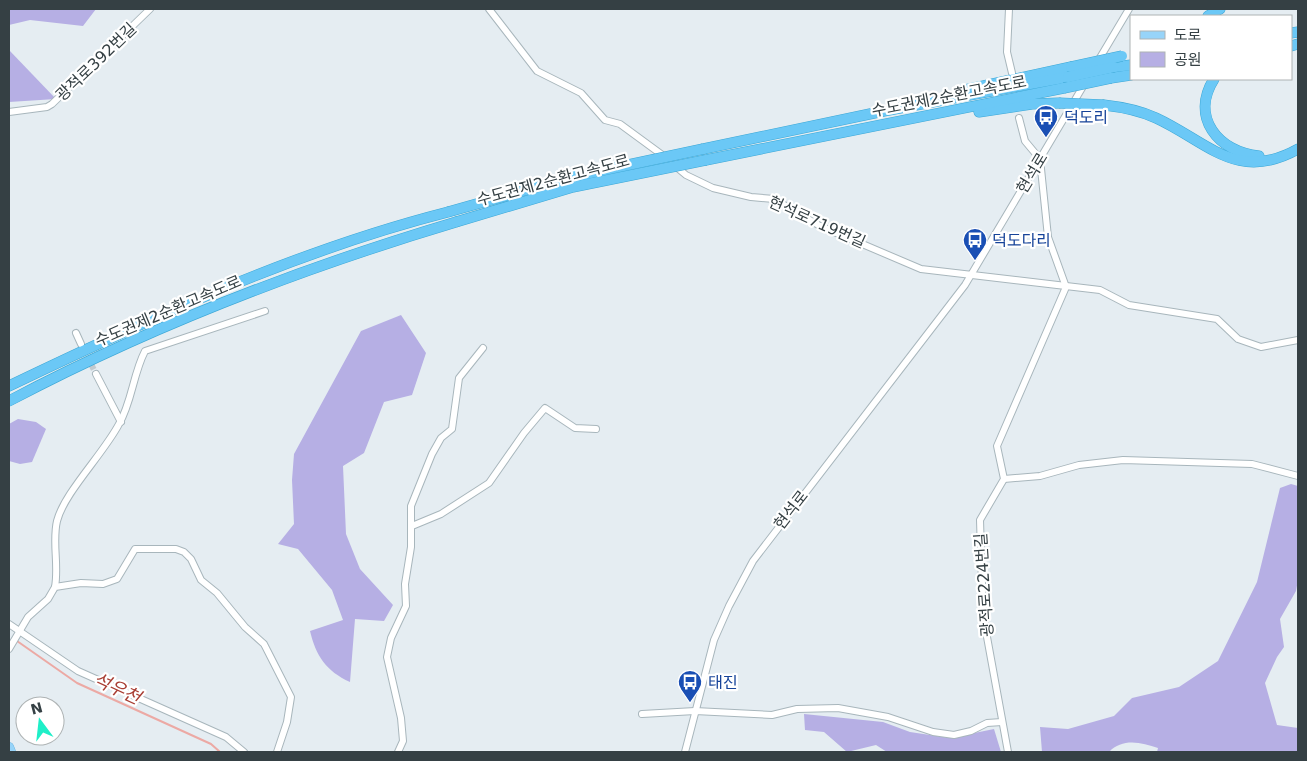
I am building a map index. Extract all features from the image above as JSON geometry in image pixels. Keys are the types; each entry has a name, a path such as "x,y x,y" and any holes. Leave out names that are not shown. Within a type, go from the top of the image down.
{"highway":[{"path":"1070,72 1126,54"},
{"path":"1070,72 1114,68 1130,64"},
{"name":"수도권제2순환고속도로","path":"9,401 86,362 269,285 346,255 573,187 969,89 1070,72"},
{"name":"수도권제2순환고속도로","path":"9,386 106,340 256,275 388,227 576,176 705,154 810,140 1130,75"},
{"path":"1214,80 1206,98 1206,113 1216,138 1228,147 1247,155 1260,156 1277,153 1298,140"},
{"path":"810,140 1016,106 1059,103 1126,108 1155,117 1214,152 1234,160 1273,161 1298,149"}],"main road":[{"path":"9,747 11,752"}],"street":[{"name":"광적로392번길","path":"9,112 47,107 52,104 150,9"},
{"name":"현석로719번길","path":"489,9 537,71 581,93 605,120 620,124 698,181 733,193 774,200 820,226 921,269 1100,290 1129,306 1217,319 1238,339 1261,347 1298,340"},
{"path":"1009,9 1006,52 1012,73"},
{"name":"현석로","path":"685,752 714,640 729,606 753,561 965,285 1129,9"},
{"path":"1019,118 1025,141 1040,159 1048,237 1066,287 997,446 1004,479 1040,476 1079,465 1123,460 1252,464 1298,476"},
{"path":"9,649 35,608 48,599 55,587 57,575 57,521 80,481 121,422 138,364 145,352 265,311"},
{"path":"76,333 81,344"},
{"path":"398,752 403,740 401,718 387,657 391,638 406,606 406,584 411,547 411,506 440,438 452,429 459,378 482,348"},
{"path":"96,374 121,422"},
{"path":"412,526 441,514 489,483 524,433 546,408 575,428 596,429"},
{"name":"광적로224번길","path":"1004,479 980,520 983,615 1008,752"},
{"path":"55,587 81,582 112,582 117,579 135,549 176,549 191,559 201,580 217,593 245,627 264,644 291,697 291,705 277,752"},
{"path":"9,624 78,671 226,737 244,752"},
{"path":"642,714 695,711 772,715 797,710 838,708 888,717 933,732 954,735 987,724 1002,722"}],"green space":[{"path":"9,9 96,9 83,26 30,20 9,25"},
{"path":"9,50 56,99 9,102"},
{"path":"401,315 426,353 412,395 384,402 364,453 343,466 346,534 360,569 393,605 384,621 355,619 350,682 334,673 323,662 315,648 310,631 343,620 332,590 298,549 278,544 294,524 292,480 294,454 361,331"},
{"path":"18,419 36,422 46,429 32,462 20,464 9,461 9,424"},
{"path":"1291,484 1298,486 1298,580 1296,591 1280,619 1284,647 1277,657 1265,683 1277,725 1298,728 1298,752 1157,752 1158,748 1132,742 1120,745 1109,752 1042,752 1040,727 1068,729 1114,716 1132,698 1179,687 1218,661 1257,582 1280,488"},
{"path":"804,714 883,722 910,732 950,738 994,729 1001,752 887,752 876,745 847,752 824,732 805,730"}],"waterway":[{"name":"석우천","path":"17,641 77,683 211,744 220,752"}],"tunnel":[{"path":"83,348 96,374"}],"place":[{"name":"덕도리","path":"1046,138"},
{"name":"덕도다리","path":"975,261"},
{"name":"태진","path":"690,703"}]}
